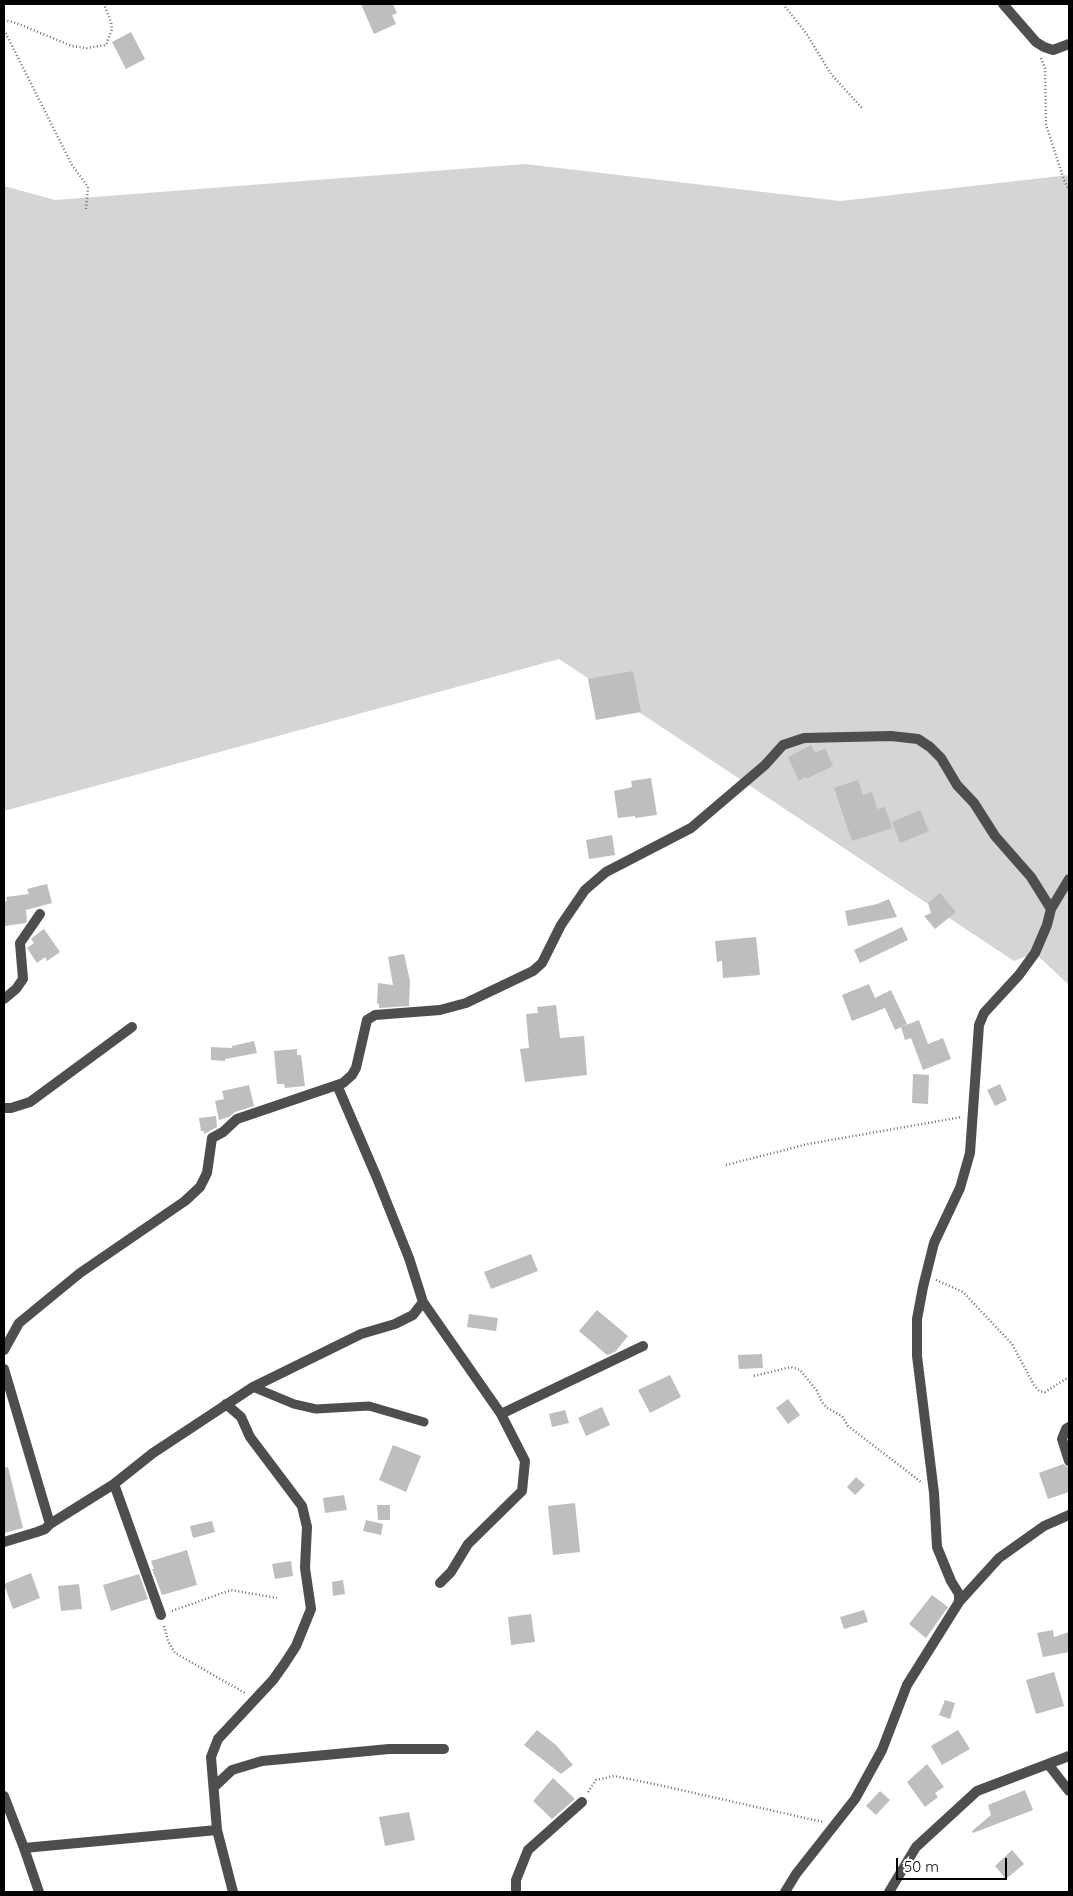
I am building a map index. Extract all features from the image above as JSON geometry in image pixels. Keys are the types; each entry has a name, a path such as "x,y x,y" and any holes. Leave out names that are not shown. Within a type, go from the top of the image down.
{"street":[{"path":"1003,4 1036,42 1044,47 1053,50 1069,44"},
{"path":"4,1350 19,1323 80,1273 185,1201 200,1186 207,1173 212,1138 223,1132 237,1119 337,1085 352,1076 356,1068 368,1020 375,1015 440,1010 466,1003 533,971 542,963 561,925 585,890 606,872 691,828 765,765 784,746 804,738 891,736 918,739 941,758 957,785 974,803 996,836 1031,877 1051,909"},
{"path":"959,1602 959,1594 951,1581 937,1546 934,1492 917,1356 917,1319 934,1243 960,1188 970,1153 979,1025 984,1013 1019,975 1035,953 1047,925 1051,909 1069,880"},
{"path":"4,999 16,989 23,979 20,943 40,914"},
{"path":"4,1108 11,1108 30,1102 132,1027"},
{"path":"337,1085 409,1258 423,1302 501,1414 525,1461 522,1491 468,1544 451,1572 440,1584"},
{"path":"4,1542 37,1532 50,1524 114,1484 153,1453 253,1387 361,1334 395,1324 413,1315 423,1302"},
{"path":"501,1414 643,1346"},
{"path":"4,1369 50,1524"},
{"path":"226,1404 241,1416 250,1437 302,1506 307,1527 305,1568 310,1609 296,1646 273,1680 218,1739 211,1756 217,1830 233,1892"},
{"path":"1069,1427 1066,1429 1062,1440 1069,1461"},
{"path":"114,1484 162,1617"},
{"path":"785,1892 796,1874 855,1799 882,1750 907,1685 959,1602 999,1558 1044,1526 1069,1515"},
{"path":"214,1787 232,1770 262,1761 389,1749 444,1749"},
{"path":"889,1892 916,1847 977,1791 1069,1756"},
{"path":"1048,1764 1069,1791"},
{"path":"4,1796 38,1892"},
{"path":"516,1892 516,1880 528,1850 582,1802"},
{"path":"24,1848 217,1830"}],"lane":[{"path":"253,1387 294,1404 316,1409 369,1406 424,1422"}],"path":[{"path":"4,20 72,46 87,48 106,45 112,29 104,4"},
{"path":"783,4 806,33 831,74 862,108"},
{"path":"4,30 72,164 88,187 86,209"},
{"path":"1036,42 1045,68 1046,125 1069,190"},
{"path":"726,1165 808,1144 973,1115"},
{"path":"926,1275 963,1292 1012,1344 1034,1386 1039,1391 1045,1392 1069,1377"},
{"path":"754,1376 791,1367 800,1370 817,1391 827,1408 842,1416 848,1426 934,1492"},
{"path":"255,1699 176,1653 168,1641 162,1617 231,1590 277,1598"},
{"path":"582,1802 596,1780 614,1776 835,1825"}],"shaded area":[{"path":"525,164 840,201 1069,175 1069,985 1035,953 1014,961 559,659 4,811 4,186 55,200"}],"building":[{"path":"361,4 393,4 397,13 392,15 396,24 374,34"},
{"path":"131,32 145,59 126,69 112,42"},
{"path":"633,671 641,712 596,720 588,679"},
{"path":"811,745 815,753 825,748 833,766 799,781 788,757"},
{"path":"651,778 657,815 618,818 614,791 632,787 631,781"},
{"path":"858,780 863,795 872,792 877,809 885,807 892,828 852,841 834,788"},
{"path":"920,810 929,831 900,843 892,822"},
{"path":"612,835 615,855 589,859 586,840"},
{"path":"47,884 52,903 26,910 26,923 5,926 4,901 7,901 6,897 29,894 27,889"},
{"path":"940,893 956,912 935,929 924,916 931,913 928,903"},
{"path":"889,899 897,917 848,926 845,911 877,904"},
{"path":"902,927 908,940 860,963 854,950"},
{"path":"44,929 60,952 47,961 45,957 37,963 27,948 34,943 31,939"},
{"path":"756,937 760,975 723,978 722,961 717,962 715,941"},
{"path":"404,954 410,981 409,1006 379,1008 377,1003 378,983 393,985 388,957"},
{"path":"869,984 875,998 891,990 907,1024 895,1030 885,1008 852,1021 842,995"},
{"path":"556,1005 560,1038 584,1036 587,1075 525,1082 520,1049 529,1048 526,1014 538,1013 537,1007"},
{"path":"919,1020 928,1044 943,1038 951,1059 923,1070 911,1038 905,1040 901,1027"},
{"path":"254,1041 257,1053 225,1059 225,1061 211,1060 211,1047 232,1048 232,1046"},
{"path":"297,1049 297,1055 301,1055 305,1086 285,1088 284,1084 277,1084 274,1051"},
{"path":"913,1074 929,1075 928,1104 912,1103"},
{"path":"1000,1084 1007,1100 995,1106 987,1090"},
{"path":"249,1085 254,1106 219,1120 215,1101 224,1099 222,1091"},
{"path":"216,1116 217,1127 204,1134 204,1131 201,1131 199,1118"},
{"path":"531,1254 538,1271 491,1289 484,1272"},
{"path":"597,1310 628,1336 615,1352 607,1355 579,1331"},
{"path":"469,1314 498,1318 496,1331 467,1327"},
{"path":"762,1354 763,1368 739,1369 738,1355"},
{"path":"670,1375 681,1397 650,1413 638,1390"},
{"path":"788,1399 800,1415 788,1424 776,1408"},
{"path":"602,1407 610,1425 586,1436 578,1418"},
{"path":"565,1410 569,1423 552,1427 549,1414"},
{"path":"393,1445 421,1456 406,1492 379,1480"},
{"path":"1063,1464 1069,1468 1069,1492 1048,1499 1039,1473"},
{"path":"8,1467 23,1528 4,1533 4,1468"},
{"path":"856,1477 865,1485 855,1495 847,1487"},
{"path":"344,1495 347,1510 325,1513 323,1498"},
{"path":"575,1503 580,1552 553,1555 548,1506"},
{"path":"377,1505 390,1505 390,1520 378,1520"},
{"path":"366,1520 383,1524 381,1535 363,1531"},
{"path":"212,1521 215,1532 193,1538 190,1526"},
{"path":"187,1550 197,1585 162,1595 152,1569 154,1569 151,1561"},
{"path":"291,1561 293,1576 275,1579 272,1564"},
{"path":"31,1573 40,1598 13,1609 4,1584"},
{"path":"139,1574 148,1599 111,1611 103,1585"},
{"path":"343,1580 345,1594 333,1596 332,1582"},
{"path":"79,1584 82,1609 61,1611 58,1586"},
{"path":"932,1595 948,1607 926,1638 909,1624"},
{"path":"864,1610 868,1622 844,1629 840,1617"},
{"path":"531,1614 535,1642 511,1645 508,1617"},
{"path":"1053,1630 1054,1637 1069,1632 1069,1652 1043,1657 1037,1633"},
{"path":"1054,1672 1064,1706 1036,1714 1026,1680"},
{"path":"945,1700 955,1703 950,1719 939,1715"},
{"path":"537,1730 556,1745 573,1765 561,1774 524,1745"},
{"path":"958,1730 970,1749 942,1765 931,1746"},
{"path":"927,1764 944,1787 935,1793 938,1797 925,1807 907,1782"},
{"path":"553,1778 575,1799 552,1819 533,1801"},
{"path":"1025,1790 1033,1810 973,1833 972,1831 991,1815 988,1805"},
{"path":"880,1791 890,1800 876,1815 866,1806"},
{"path":"409,1812 415,1840 385,1846 379,1817"},
{"path":"1012,1850 1024,1864 1006,1879 995,1866"}]}
